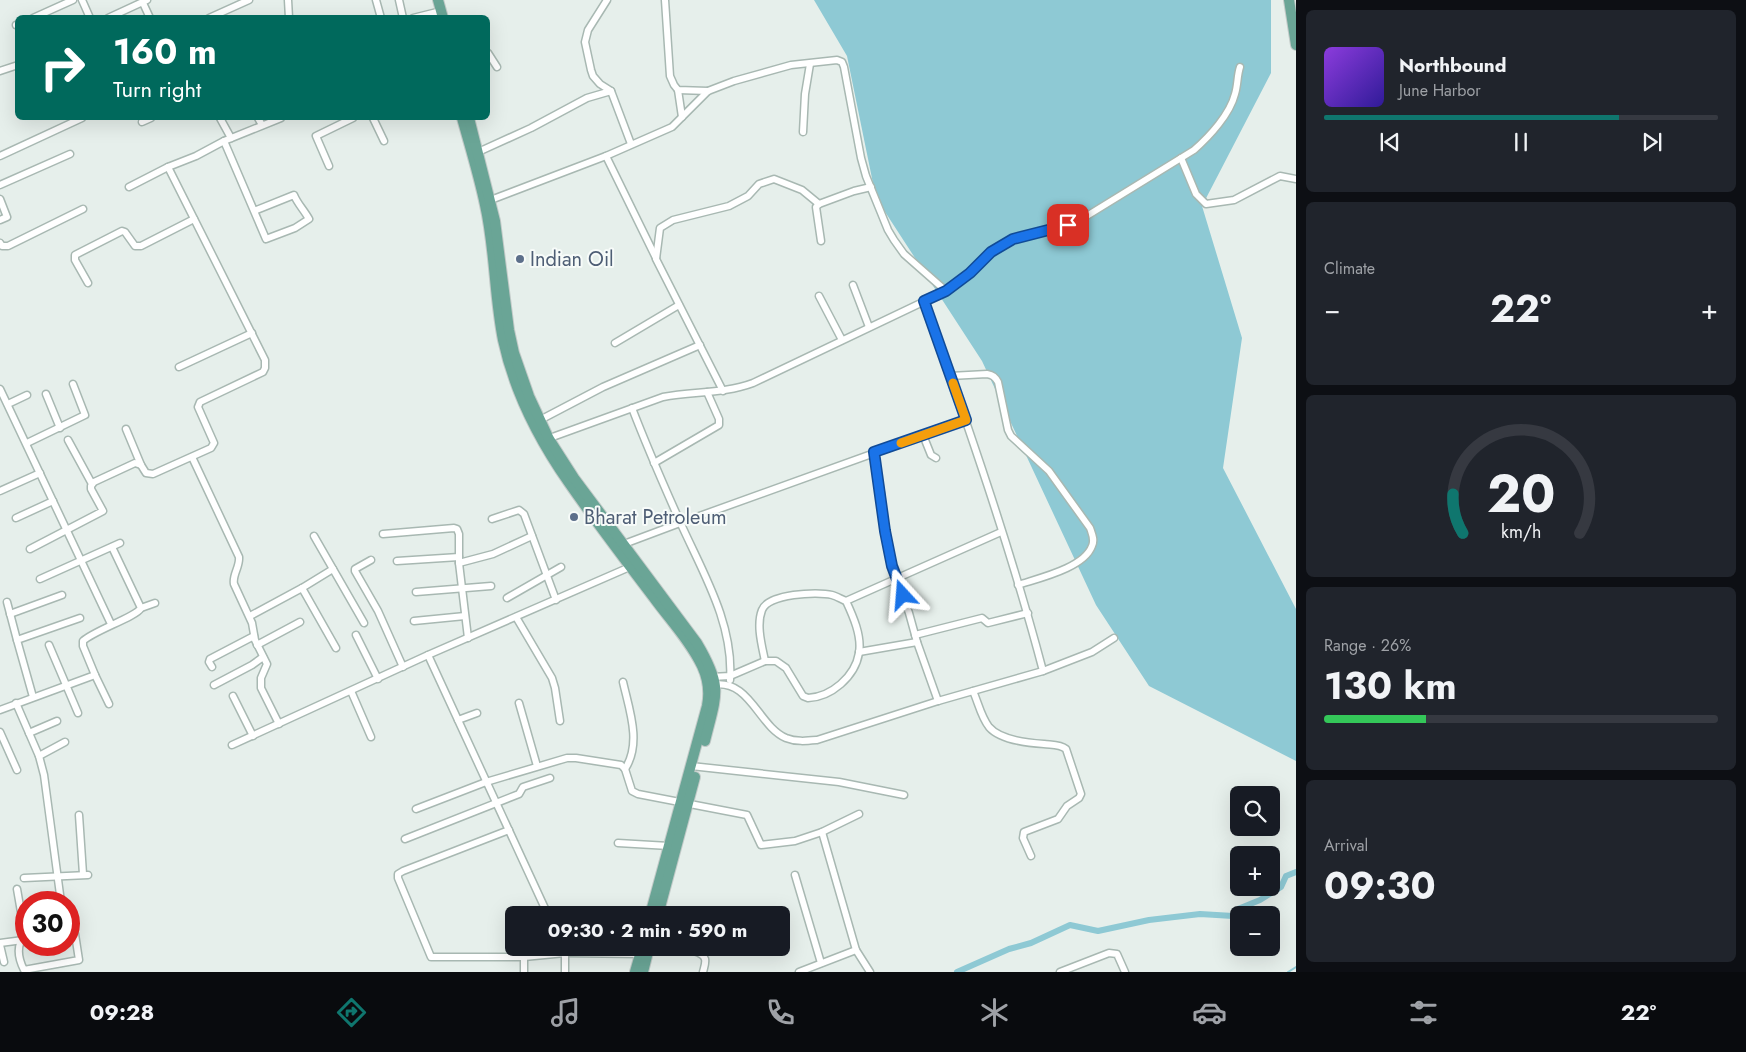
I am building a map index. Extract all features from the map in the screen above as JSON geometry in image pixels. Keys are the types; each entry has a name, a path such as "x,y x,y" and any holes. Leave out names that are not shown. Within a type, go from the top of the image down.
{"main road":[{"path":"438,0 442,14"},
{"path":"1289,0 1296,46"},
{"path":"1294,0 1296,18"},
{"path":"463,120 475,154 488,201 511,338 522,377 540,420 545,440 624,544 634,565"},
{"path":"469,120 475,154"},
{"path":"488,201 503,340 515,379 567,481 696,642 708,662 716,696 714,707 694,767 660,906"},
{"path":"652,906 669,846 685,803"},
{"path":"635,972 643,956"},
{"path":"643,972 645,956"}],"street":[{"path":"47,15 73,0"},
{"path":"82,0 89,15"},
{"path":"216,15 249,0"},
{"path":"288,0 289,15"},
{"path":"376,0 380,15"},
{"path":"399,0 402,15"},
{"path":"607,0 588,30 585,42 594,76 600,84 611,91 631,144"},
{"path":"664,0 670,76 678,90 682,117"},
{"path":"115,15 145,1 149,15"},
{"path":"490,56 497,67"},
{"path":"678,90 708,91 734,81 791,66 837,60 842,62 861,158 888,230 900,249 946,291"},
{"path":"803,132 810,64"},
{"path":"0,70 15,66"},
{"path":"545,440 663,398 680,394 723,391 753,384 946,291 970,273 991,252 1013,239 1077,222 1194,150 1219,125 1235,96 1240,67"},
{"path":"475,154 587,98 611,91"},
{"path":"488,201 606,156 672,127 708,91"},
{"path":"0,156 78,120"},
{"path":"142,122 146,120"},
{"path":"221,120 230,138"},
{"path":"259,120 262,125"},
{"path":"129,187 230,138 276,120"},
{"path":"330,166 316,136 349,120"},
{"path":"374,120 384,141"},
{"path":"224,142 266,240 295,228 309,219 300,203 297,202 294,194 254,211"},
{"path":"0,185 70,154"},
{"path":"606,156 723,391"},
{"path":"1181,158 1196,194 1206,204 1234,200 1280,176 1296,179"},
{"path":"126,429 146,473 153,474 192,457 211,448 214,442 198,407 200,402 263,372 265,368 265,360 252,333 168,167"},
{"path":"656,259 660,228 673,220 729,206 748,196 759,184 774,179 802,190 819,204"},
{"path":"821,241 816,207 819,204 854,191 871,187"},
{"path":"0,200 7,217 0,220"},
{"path":"0,243 2,246 8,246 84,209"},
{"path":"88,284 75,260 75,255 122,231 125,232 133,245 141,246 194,219"},
{"path":"853,285 869,327"},
{"path":"819,296 842,340"},
{"path":"924,301 966,420 1028,613 1043,670"},
{"path":"615,343 679,305"},
{"path":"179,367 252,333"},
{"path":"540,420 603,387 700,345"},
{"path":"950,376 991,374 995,378 998,382 1008,430 1011,436 1049,471 1090,528 1093,536 1093,545 1089,552 1068,568 1018,585"},
{"path":"27,443 85,415 73,384"},
{"path":"0,389 111,624"},
{"path":"654,463 719,425 719,419 706,392"},
{"path":"46,394 60,428"},
{"path":"8,404 27,395"},
{"path":"632,408 654,463 719,608 727,641 730,685"},
{"path":"624,544 680,522 966,420"},
{"path":"923,435 931,455 936,458"},
{"path":"30,549 103,512 91,489 92,484 68,440"},
{"path":"874,452 892,566 938,701"},
{"path":"192,457 239,557 239,564 233,579 234,584 250,616 254,636 266,664 261,678 261,688 279,724"},
{"path":"92,484 132,464 141,465"},
{"path":"0,491 40,473"},
{"path":"16,518 53,501"},
{"path":"492,519 519,510 524,514 556,600"},
{"path":"383,534 454,528 457,530 459,534 459,560 468,638"},
{"path":"846,601 1001,532"},
{"path":"314,536 364,623"},
{"path":"397,561 459,560 493,554 532,536"},
{"path":"40,578 120,543"},
{"path":"112,547 141,608"},
{"path":"371,560 355,571 378,611 403,667"},
{"path":"232,745 428,655 634,565"},
{"path":"507,598 561,567"},
{"path":"250,616 333,569"},
{"path":"416,592 491,586"},
{"path":"302,588 336,648"},
{"path":"711,681 730,676 765,661 776,661 786,668 803,696 815,698 835,689 845,681 853,670 860,652 855,622 846,601 832,595 817,593 800,594 769,602 761,611 760,618 765,661"},
{"path":"10,614 62,595"},
{"path":"6,602 33,697"},
{"path":"109,704 83,646 83,641 111,624 137,613 141,608 155,603"},
{"path":"860,652 916,638 982,618 988,623 1028,613"},
{"path":"414,621 465,616"},
{"path":"516,617 552,678 560,721"},
{"path":"17,640 80,618"},
{"path":"257,645 300,622"},
{"path":"356,635 378,679"},
{"path":"212,667 209,662 210,659 254,636"},
{"path":"711,681 730,685 746,697 778,733 787,738 801,741 817,740 1043,670 1092,652 1114,638"},
{"path":"49,646 78,713"},
{"path":"428,655 544,906"},
{"path":"214,685 263,657"},
{"path":"0,710 96,675"},
{"path":"623,682 632,725 633,742 632,754 625,769"},
{"path":"351,691 371,737"},
{"path":"973,691 986,722 993,730 1010,739 1061,746 1066,749 1080,794 1079,798 1067,806 1058,819 1024,832 1023,838 1031,856"},
{"path":"233,696 252,736"},
{"path":"16,703 39,756 44,774 59,891"},
{"path":"519,703 537,766"},
{"path":"458,720 477,713"},
{"path":"29,733 57,721"},
{"path":"0,732 18,770"},
{"path":"39,756 64,742"},
{"path":"416,810 486,782 537,766 567,758 576,758 620,765 625,769 632,791 638,794 747,815 761,846 795,841 822,832 859,814"},
{"path":"694,767 839,782 904,795"},
{"path":"405,839 518,794 523,787 550,778"},
{"path":"24,878 85,875 79,815"},
{"path":"509,830 403,871 398,874 398,878 431,957 530,956"},
{"path":"822,832 856,950 870,972"},
{"path":"618,844 669,846"},
{"path":"795,875 821,963"},
{"path":"4,962 0,944 15,941"},
{"path":"799,972 856,950"},
{"path":"1060,972 1109,953 1117,954 1124,972"},
{"path":"20,956 24,970 79,960 78,956"},
{"path":"564,956 565,972"},
{"path":"703,956 705,963 703,972"},
{"path":"524,957 524,972"}],"water":[{"path":"814,0 1271,0 1271,73 1202,206 1242,338 1223,468 1296,609 1296,761 1149,686 1096,605 982,361 876,198 847,56"}],"waterway":[{"path":"957,972 1009,949 1031,943 1070,925 1098,931 1149,920 1200,914 1233,916 1238,909 1260,900 1281,887 1286,876 1296,872"},
{"path":"1288,972 1296,967"}],"slow traffic":[{"path":"901,443 966,420 953,383"}],"place":[{"name":"Indian Oil","path":"520,259"},
{"name":"Bharat Petroleum","path":"574,517"}],"route":[{"path":"903,595 892,566 882,518 881,494 874,452 966,420 924,301 946,291 970,273 991,252 1013,239 1068,225"}]}
